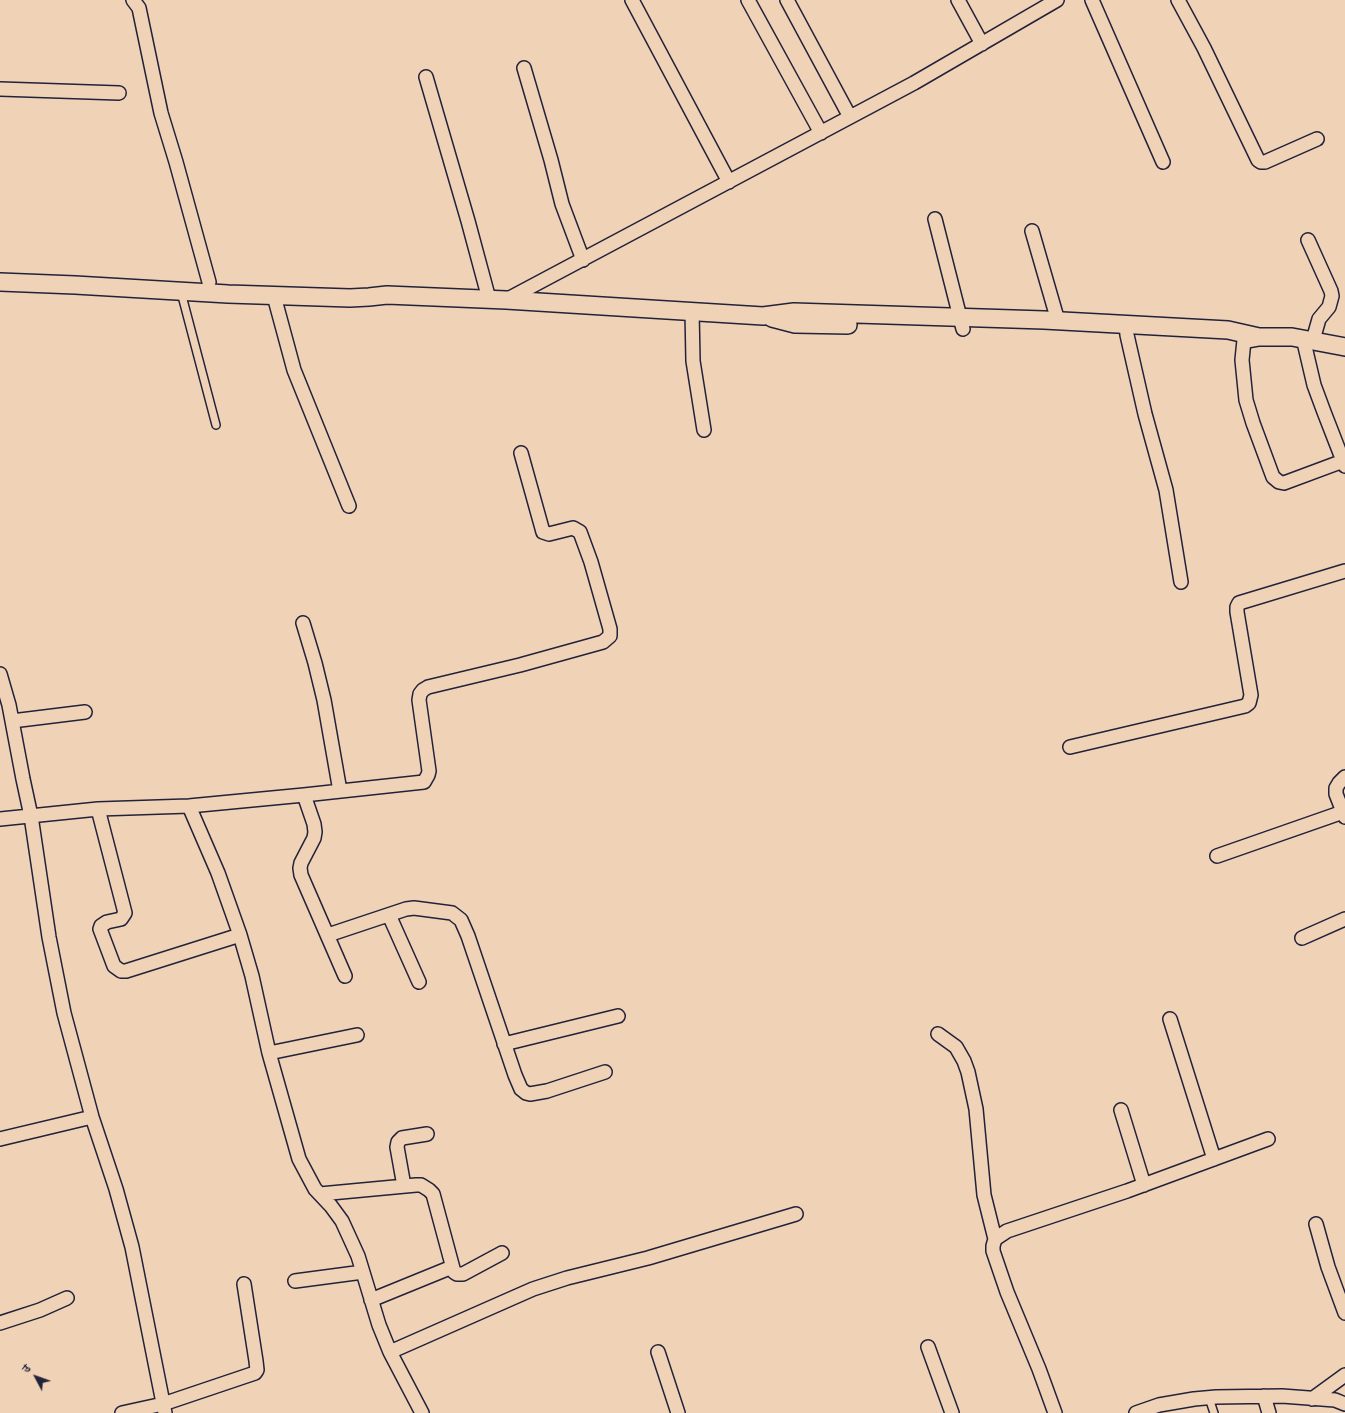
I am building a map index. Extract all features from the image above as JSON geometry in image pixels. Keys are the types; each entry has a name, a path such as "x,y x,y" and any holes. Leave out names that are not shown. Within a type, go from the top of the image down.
{"street":[{"path":"133,0 139,8 161,112 209,282"},
{"path":"632,0 729,182"},
{"path":"748,0 821,133"},
{"path":"787,0 850,117"},
{"path":"958,0 982,44"},
{"path":"1092,0 1163,162"},
{"path":"1178,0 1204,48 1258,160 1265,162 1317,139"},
{"path":"506,300 914,83 982,44 1052,1"},
{"path":"524,68 551,160 562,204 583,260"},
{"path":"426,77 468,221 489,300"},
{"path":"0,89 120,92"},
{"path":"935,219 962,323"},
{"path":"1032,231 1058,321"},
{"path":"1251,339 1242,360 1242,376 1246,400 1273,478 1284,483 1344,464 1314,385 1308,339 1329,307 1332,296 1308,240"},
{"path":"0,271 209,282 350,287 387,295"},
{"path":"0,282 274,296 369,298 387,295 506,300 762,316 794,312 962,323 1043,331 1228,330 1251,339 1292,337 1345,347"},
{"path":"274,296 294,370 349,506"},
{"path":"692,311 693,361 704,430"},
{"path":"962,323 1058,321 1126,330"},
{"path":"1126,330 1145,414 1166,490 1181,582"},
{"path":"0,819 98,809 189,806 340,792 424,782 429,771 419,700 422,690 428,687 520,665 603,642 610,638 610,629 591,562 580,532 573,528 549,534 543,532 521,453"},
{"path":"1070,747 1245,706 1249,703 1251,695 1237,612 1239,603 1345,571"},
{"path":"303,623 324,700 340,792"},
{"path":"0,674 12,721 23,780 32,816 49,937 68,1030 92,1117 116,1189 132,1247 164,1408"},
{"path":"12,721 85,712"},
{"path":"1217,856 1344,814 1336,794 1336,788 1345,778"},
{"path":"304,795 314,824 315,832 314,838 301,863 300,871 345,976"},
{"path":"189,806 218,873 240,935 252,976 269,1053 299,1159 312,1184 338,1214 342,1222 358,1256 379,1325 390,1352 422,1413"},
{"path":"98,809 125,913 121,919 107,922 100,928 114,966 121,971 126,971 240,935"},
{"path":"328,935 414,908 449,912 458,917 468,936 519,1087 526,1093 547,1092 605,1072"},
{"path":"389,915 419,982"},
{"path":"1302,938 1345,919"},
{"path":"504,1044 618,1016"},
{"path":"1170,1019 1214,1159"},
{"path":"269,1053 357,1034"},
{"path":"938,1034 956,1047 964,1060 968,1072 976,1109 984,1195 995,1239"},
{"path":"1121,1110 1144,1185"},
{"path":"0,1139 92,1117"},
{"path":"404,1186 397,1147 398,1142 402,1138 426,1134"},
{"path":"1055,1413 1005,1285 992,1246 995,1239 1007,1231 1144,1185 1268,1139"},
{"path":"320,1194 421,1185 433,1194 454,1272 457,1274 463,1274 502,1253"},
{"path":"390,1352 533,1289 567,1278 648,1258 796,1214"},
{"path":"1316,1224 1328,1267 1345,1313"},
{"path":"371,1300 452,1267"},
{"path":"295,1281 363,1272"},
{"path":"122,1413 164,1408 255,1373 257,1370 256,1361 244,1284"},
{"path":"0,1323 40,1310 67,1298"},
{"path":"928,1347 952,1413"},
{"path":"658,1352 678,1413"},
{"path":"1312,1399 1345,1375"},
{"path":"1264,1396 1269,1413"},
{"path":"1136,1413 1159,1405 1209,1398 1264,1396 1335,1400 1345,1404"}],"lane":[{"path":"181,292 216,425"},
{"path":"1209,1398 1214,1413"}]}
